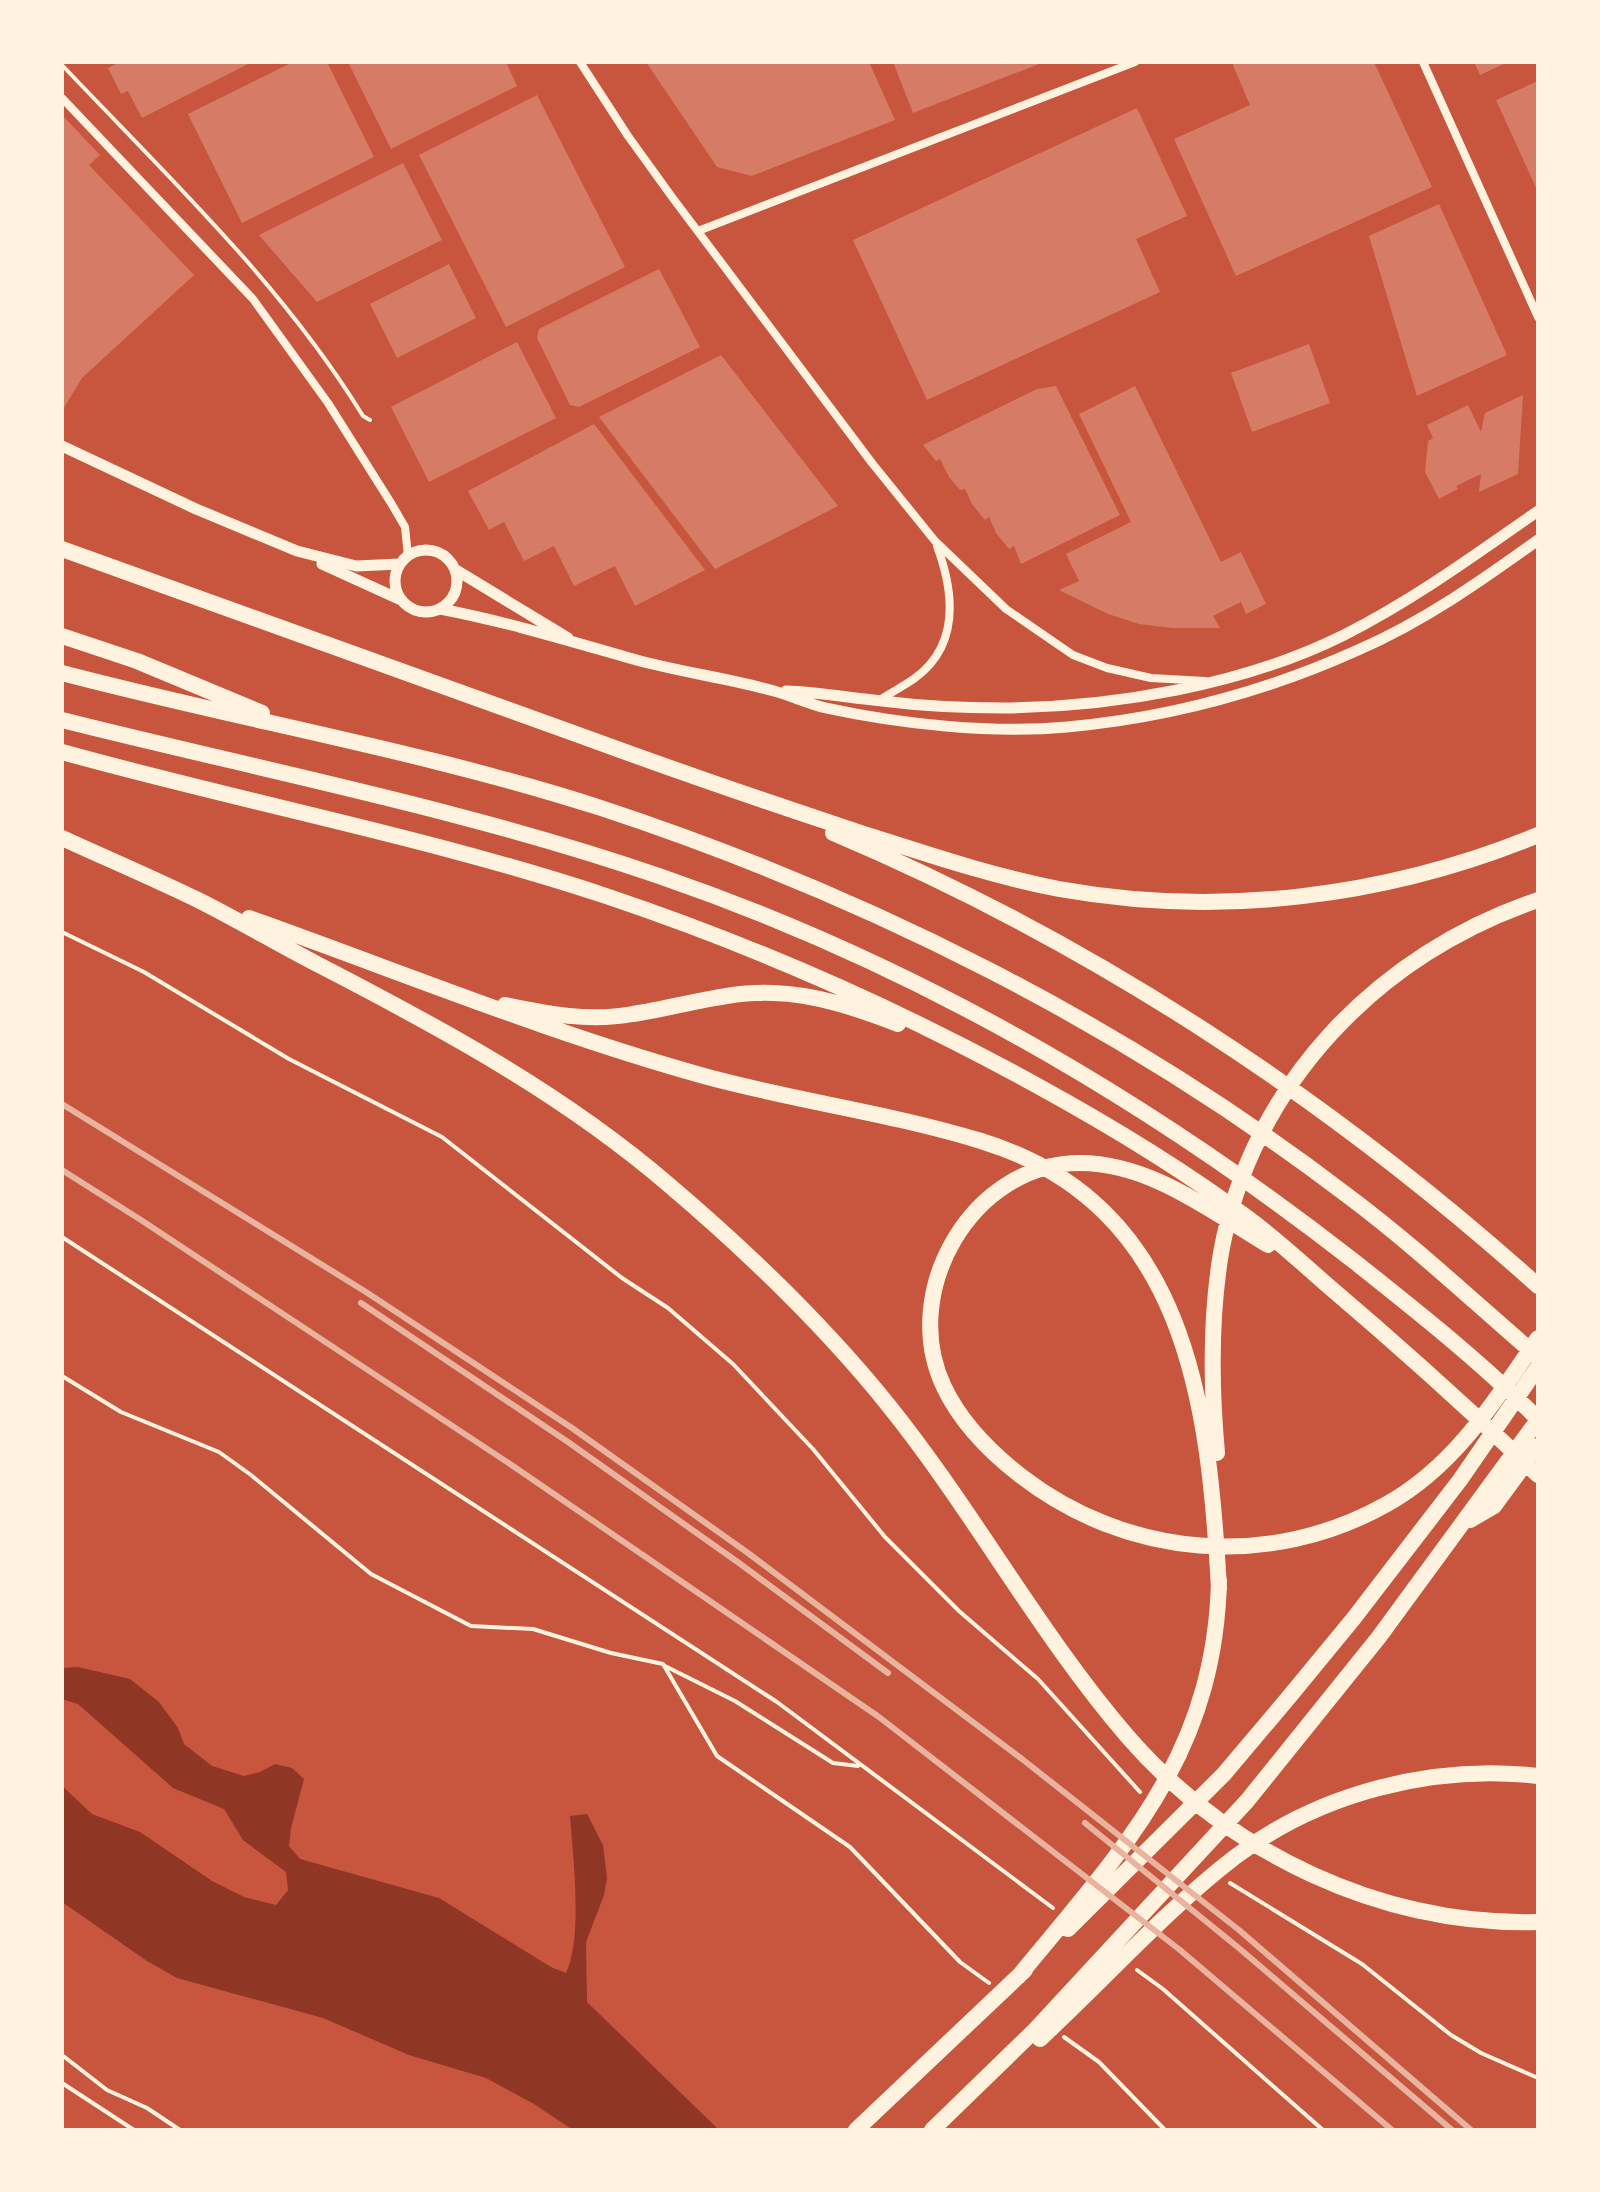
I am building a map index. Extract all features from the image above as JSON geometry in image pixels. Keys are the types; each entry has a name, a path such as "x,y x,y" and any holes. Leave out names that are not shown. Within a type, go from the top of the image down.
{"highway":[{"path":"62,549 714,784 913,850 1029,883 1094,894 1161,900 1235,901 1342,891 1445,869 1538,835"},
{"path":"62,636 137,661 304,730"},
{"path":"62,673 416,755 603,809 826,893 993,972 1153,1063 1244,1121 1347,1195 1530,1340 1538,1357"},
{"path":"62,720 443,812 570,847 745,907 899,974 1063,1061 1220,1161 1359,1266 1500,1381 1538,1420 1488,1504"},
{"path":"62,752 181,785 445,849 602,894 762,953 898,1013 986,1058 1130,1139 1251,1220 1448,1388 1538,1475"},
{"path":"714,784 838,835 940,882 1102,968 1274,1075 1432,1194 1538,1286"},
{"path":"62,838 200,901 446,1031 568,1107 624,1148 723,1231 789,1293 889,1406 1089,1687 1129,1737 1193,1799 1271,1854 1350,1891 1430,1913 1480,1920 1538,1922"},
{"path":"1018,1977 1144,1819 1185,1742 1200,1706 1217,1630 1219,1589 1213,1385 1216,1291 1222,1251 1242,1176 1276,1107 1317,1049 1353,1011 1417,957 1499,913 1538,900"},
{"path":"200,901 536,1025 621,1052 795,1099 946,1131 1040,1165 1105,1212 1124,1232 1154,1275 1177,1324 1216,1491"},
{"path":"427,983 501,1004 576,1017 632,1015 737,995 772,993 807,996 883,1018 986,1058"},
{"path":"1308,1268 1192,1199 1137,1173 1082,1163 1050,1166 1023,1175 998,1191 960,1229 937,1275 930,1328 934,1357 943,1386 982,1443 1062,1505 1127,1533 1163,1542 1233,1547 1278,1543 1313,1535 1387,1504 1443,1463 1479,1423 1530,1340"},
{"path":"856,2130 1126,1874 1224,1774 1354,1618 1460,1480 1538,1367"},
{"path":"958,2107 1035,2030 1247,1801 1379,1637 1465,1523 1488,1504 1538,1446"},
{"path":"932,2130 1025,2053 1194,1892 1234,1858 1285,1825 1339,1801 1417,1780 1493,1773 1538,1776"}],"street":[{"path":"580,62 628,136 698,231 872,463 935,541 1006,609 1073,655 1107,668 1151,678 1210,681"},
{"path":"698,231 1135,62"},
{"path":"1423,62 1538,317"},
{"path":"62,98 253,299 328,403 398,515 407,536 404,560 395,578 402,600"},
{"path":"62,446 196,509 297,551 419,611 440,609 544,636 569,639 634,660 773,691 825,707 920,723 963,726 1066,727 1174,711 1291,678 1360,650 1452,600 1538,540"},
{"path":"773,691 817,692 878,701 956,707 1049,706 1103,701 1210,681 1295,656 1343,635 1419,593 1538,511"},
{"path":"878,701 917,677 931,664 942,647 950,624 951,599 946,571 935,541"},
{"path":"297,551 356,566 404,560 416,551 435,551 444,555 456,570 569,639"},
{"path":"440,609 456,592 456,570"}],"path":[{"path":"62,65 272,288 320,349 363,416 370,420"},
{"path":"62,932 144,972 289,1059 442,1137 622,1278 668,1308 733,1364 813,1449"},
{"path":"62,1237 753,1686 1062,1915"},
{"path":"62,1376 121,1412 219,1452 371,1574 471,1626 533,1629 611,1653 663,1664 735,1701 833,1763 861,1766"},
{"path":"663,1664 717,1756 850,1847 960,1962 998,1989"},
{"path":"1125,1961 1163,1989 1323,2130"},
{"path":"1061,2035 1099,2062 1165,2130"},
{"path":"62,2055 107,2090 147,2108 180,2130"},
{"path":"62,2083 134,2130"}],"shaded area":[{"path":"78,1667 130,1679 159,1702 178,1728 184,1744 212,1766 244,1776 275,1764 292,1768 304,1779 289,1846 300,1859 439,1898 551,1967 566,1973 576,1918 570,1816 587,1814 603,1845 607,1878 604,1895 586,1942 587,2002 719,2130 573,2130 486,2078 409,2055 323,2018 177,1978 62,1902 62,1786 92,1814 140,1832 212,1881 244,1897 276,1905 288,1890 286,1872 243,1840 224,1809 173,1788 78,1704 62,1699 62,1668"}],"building":[{"path":"120,62 252,62 142,118 128,91 121,94 108,68"},
{"path":"293,62 327,62 374,157 242,223 188,114"},
{"path":"348,62 506,62 517,86 391,149"},
{"path":"646,62 869,62 895,120 752,176 717,167"},
{"path":"893,62 1044,62 913,113"},
{"path":"1234,62 1374,62 1432,187 1236,276 1174,139 1250,105"},
{"path":"1474,62 1508,62 1480,75"},
{"path":"1538,81 1538,192 1496,100"},
{"path":"537,95 625,267 506,327 419,155"},
{"path":"1137,108 1187,216 1136,239 1160,292 927,400 853,240"},
{"path":"62,115 100,155 89,165 194,275 82,378 62,411"},
{"path":"403,163 442,240 317,302 259,235"},
{"path":"1439,204 1507,355 1417,396 1369,236"},
{"path":"449,264 476,318 397,358 370,304"},
{"path":"659,269 700,347 579,407 570,405 537,338 539,329"},
{"path":"517,342 556,418 429,482 391,407"},
{"path":"1309,344 1330,403 1252,432 1231,373"},
{"path":"721,355 838,506 715,569 599,417"},
{"path":"1056,386 1120,515 1021,564 1014,546 1009,549 996,533 989,517 985,520 965,489 960,490 940,459 936,461 923,445 1037,389"},
{"path":"1135,386 1221,562 1241,552 1266,604 1246,614 1241,602 1213,616 1220,628 1139,624 1108,614 1059,590 1079,581 1066,554 1131,522 1079,414"},
{"path":"1523,395 1518,474 1479,492 1481,474 1456,486 1458,489 1439,499 1425,472 1428,441 1433,438 1427,425 1468,405 1481,432 1485,413"},
{"path":"594,424 705,570 635,606 615,566 574,586 554,546 524,561 504,522 489,530 468,491"}],"railway":[{"path":"62,1104 366,1292 572,1428 748,1553 1022,1759 1239,1930 1471,2130"},
{"path":"62,1170 513,1466 879,1717 1180,1950 1392,2130"},
{"path":"361,1303 568,1442 888,1673"},
{"path":"1085,1823 1240,1949 1452,2130"}]}
